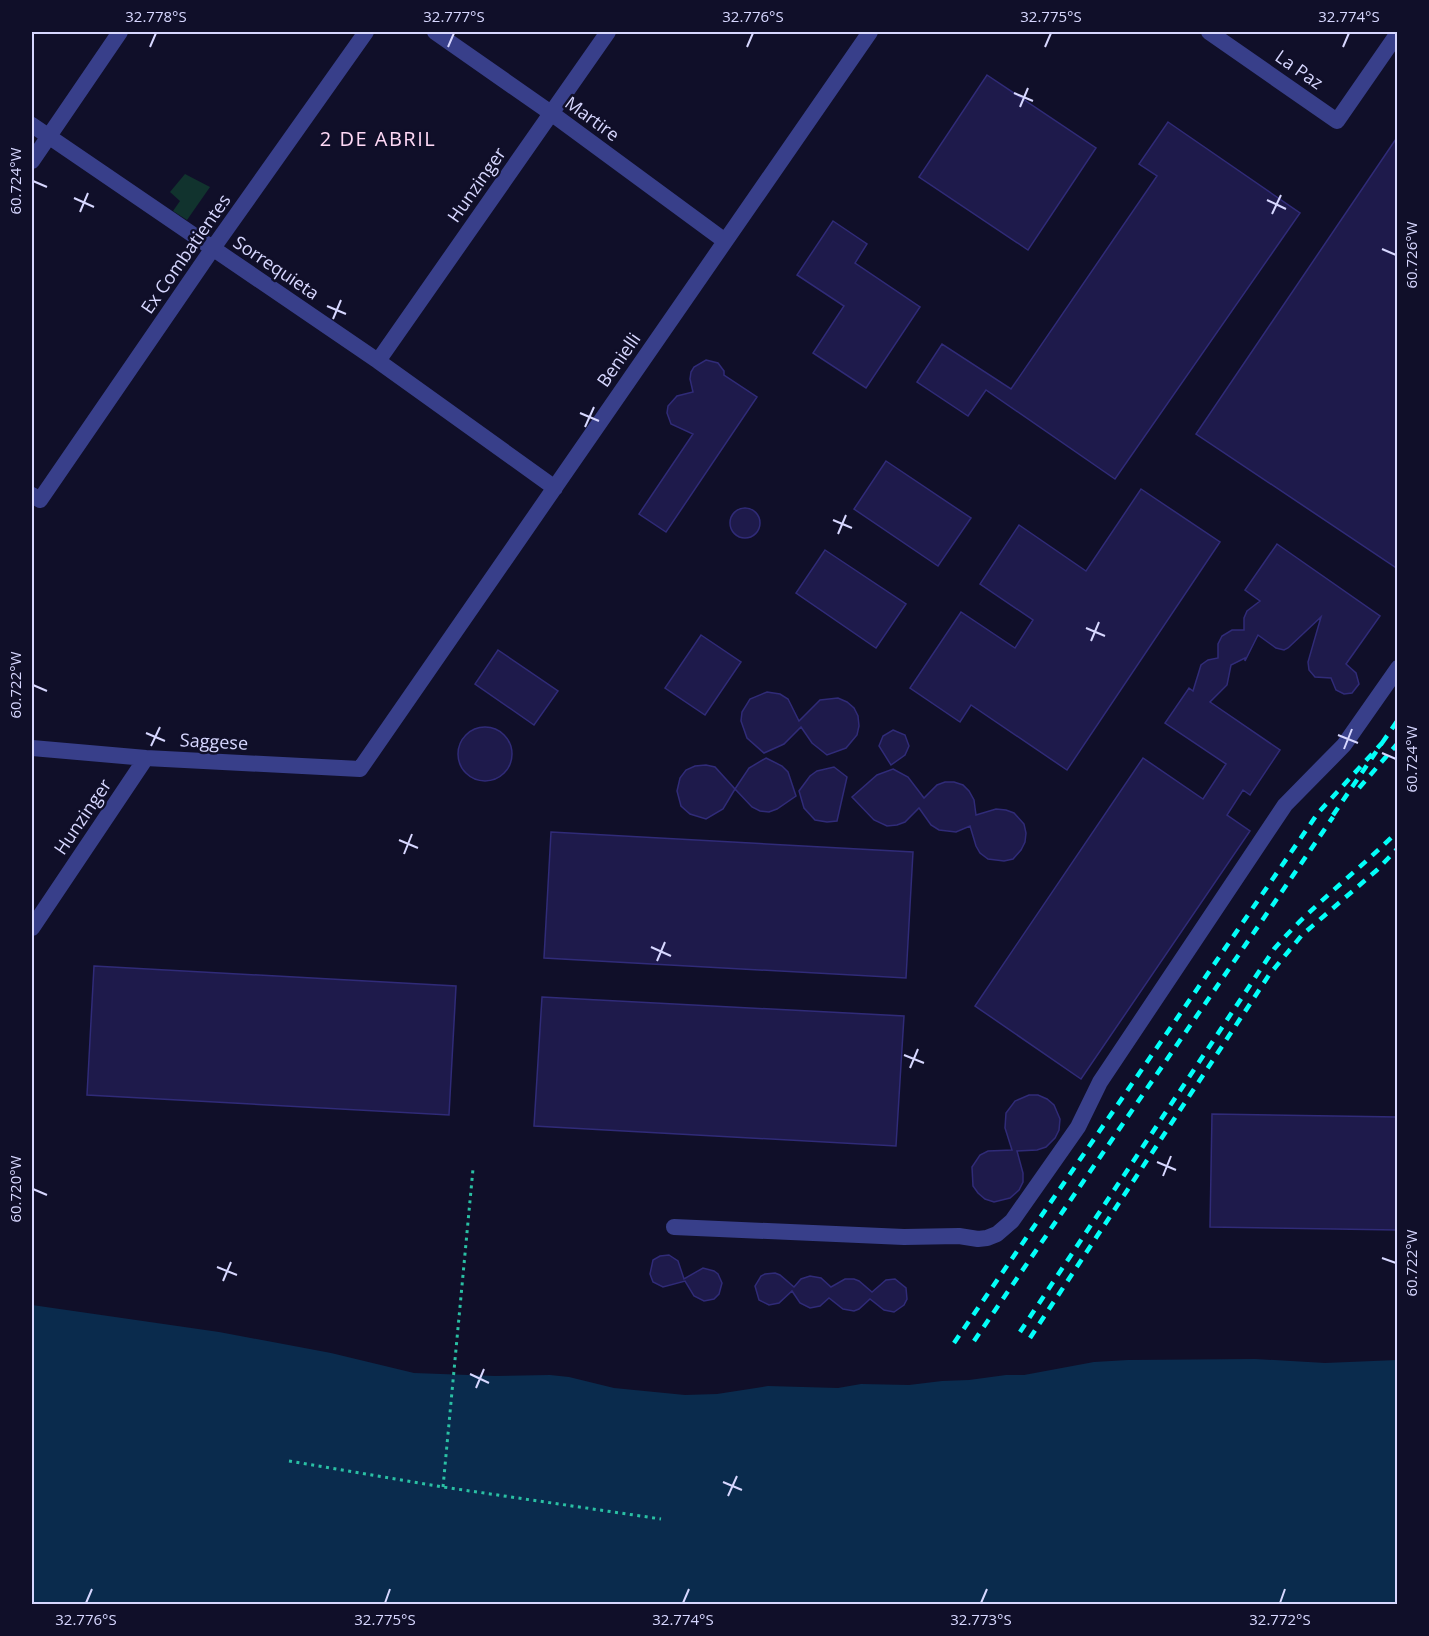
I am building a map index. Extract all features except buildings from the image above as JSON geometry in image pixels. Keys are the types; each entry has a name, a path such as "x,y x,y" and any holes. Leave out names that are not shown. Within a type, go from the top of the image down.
{"street":[{"path":"32,161 120,32"},
{"name":"Ex Combatientes","path":"36,497 366,32"},
{"name":"Martire","path":"435,32 551,113 725,241"},
{"name":"Hunzinger","path":"378,361 609,32"},
{"name":"Benielli","path":"360,769 870,32"},
{"name":"La Paz","path":"1209,32 1337,121 1398,33"},
{"name":"Sorrequieta","path":"32,125 378,361 555,488"},
{"path":"674,1227 904,1237 959,1236 978,1239 996,1234 1012,1221 1078,1127 1100,1083 1285,805 1344,745 1398,668"},
{"name":"Saggese","path":"32,748 146,758 360,769"},
{"name":"Hunzinger","path":"32,928 146,758"}],"path":[{"path":"443,1487 473,1169"},
{"path":"289,1461 443,1487 661,1519"}],"green space":[{"path":"185,174 210,187 187,220 173,211 180,201 170,192"}],"water":[{"path":"32,1305 219,1332 331,1353 414,1373 495,1376 550,1375 569,1377 614,1388 685,1395 717,1394 768,1386 838,1388 861,1384 909,1385 1024,1375 1094,1362 1128,1360 1255,1359 1325,1363 1397,1360 1397,1604 32,1604"}],"railway":[{"path":"1382,743 1398,720"},
{"path":"954,1343 1318,813 1382,743 1329,821"},
{"path":"1359,788 1398,743"},
{"path":"974,1341 1333,817"},
{"path":"1020,1332 1274,949 1303,918 1398,831"},
{"path":"1030,1338 1269,975 1302,935 1377,870 1398,848"}],"district":[{"name":"2 DE ABRIL","path":"378,139"}]}
